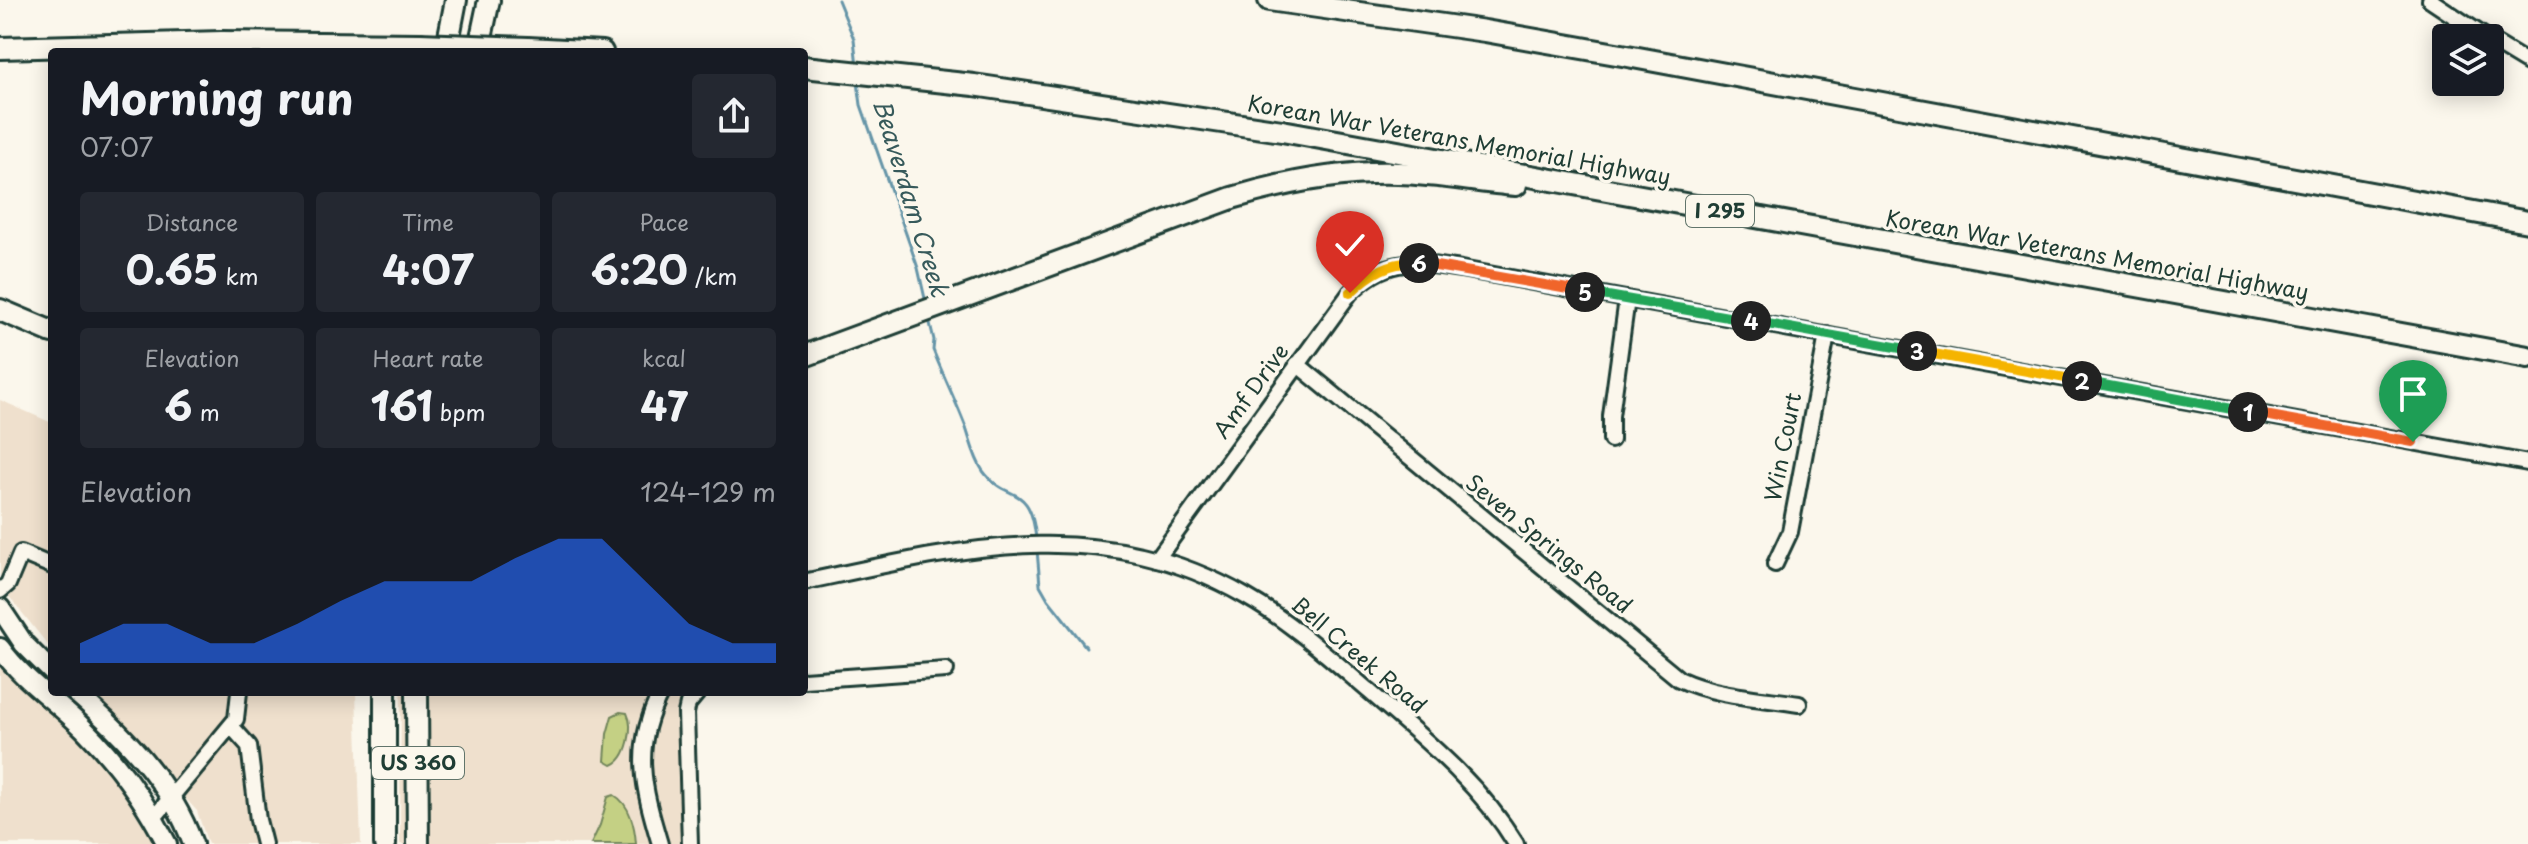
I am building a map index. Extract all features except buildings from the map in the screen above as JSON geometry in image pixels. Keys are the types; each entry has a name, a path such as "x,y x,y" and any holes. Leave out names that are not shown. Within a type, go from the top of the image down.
{"highway":[{"path":"1269,0 1485,31 2528,222"},
{"path":"1358,0 1485,31"},
{"path":"445,48 455,8"},
{"path":"481,48 487,10"},
{"path":"0,48 222,42 501,48"},
{"name":"Korean War Veterans Memorial Highway","path":"810,67 1178,114 2528,357"},
{"path":"808,354 1232,198 1276,185 1378,173 1621,193"},
{"path":"0,310 48,330"},
{"name":"US 360","path":"383,696 385,844"},
{"name":"US 360","path":"417,696 418,839"},
{"path":"418,839 424,696"}],"main road":[{"path":"0,608 24,644 48,668"},
{"path":"0,648 33,685 83,728 122,771 167,844"},
{"path":"79,696 134,748 170,798 193,844"}],"street":[{"path":"2430,0 2466,24"},
{"path":"2504,49 2528,63"},
{"name":"Amf Drive","path":"1157,559 1297,364 1360,284 1375,272 1414,262 2528,463"},
{"path":"1611,440 1611,416 1627,299"},
{"name":"Win Court","path":"1775,564 1790,532 1827,335"},
{"name":"Seven Springs Road","path":"1297,364 1679,679 1689,684 1799,704"},
{"name":"Bell Creek Road","path":"808,581 982,547 1077,544 1157,559 1246,596 1308,640 1455,769 1486,800 1516,844"},
{"path":"0,591 8,584 21,553 48,564"},
{"path":"808,680 946,670"},
{"path":"153,819 236,719 239,696"},
{"path":"657,844 641,756 646,727 659,696"},
{"path":"690,844 686,713 695,696"},
{"path":"231,726 251,751 258,820 264,844"}],"shaded area":[{"path":"0,400 48,421 48,645 0,585"},
{"path":"0,648 103,750 158,844 0,844"},
{"path":"93,696 356,696 361,844 208,844 197,811"},
{"path":"401,696 685,696 693,844 400,844"}],"green space":[{"path":"627,713 630,734 626,750 612,765 605,761 607,734 612,716"},
{"path":"614,795 628,810 636,844 591,844 608,797"}],"waterway":[{"name":"Beaverdam Creek","path":"838,0 854,39 857,66"},
{"name":"Beaverdam Creek","path":"858,82 861,105 918,268 926,303"},
{"name":"Beaverdam Creek","path":"929,319 933,350 977,460 992,481 1017,496 1029,508 1036,539"},
{"name":"Beaverdam Creek","path":"1037,550 1040,585 1086,647"}],"route":[{"path":"1350,293 1375,272 1388,266 1414,262 2413,442"}]}
